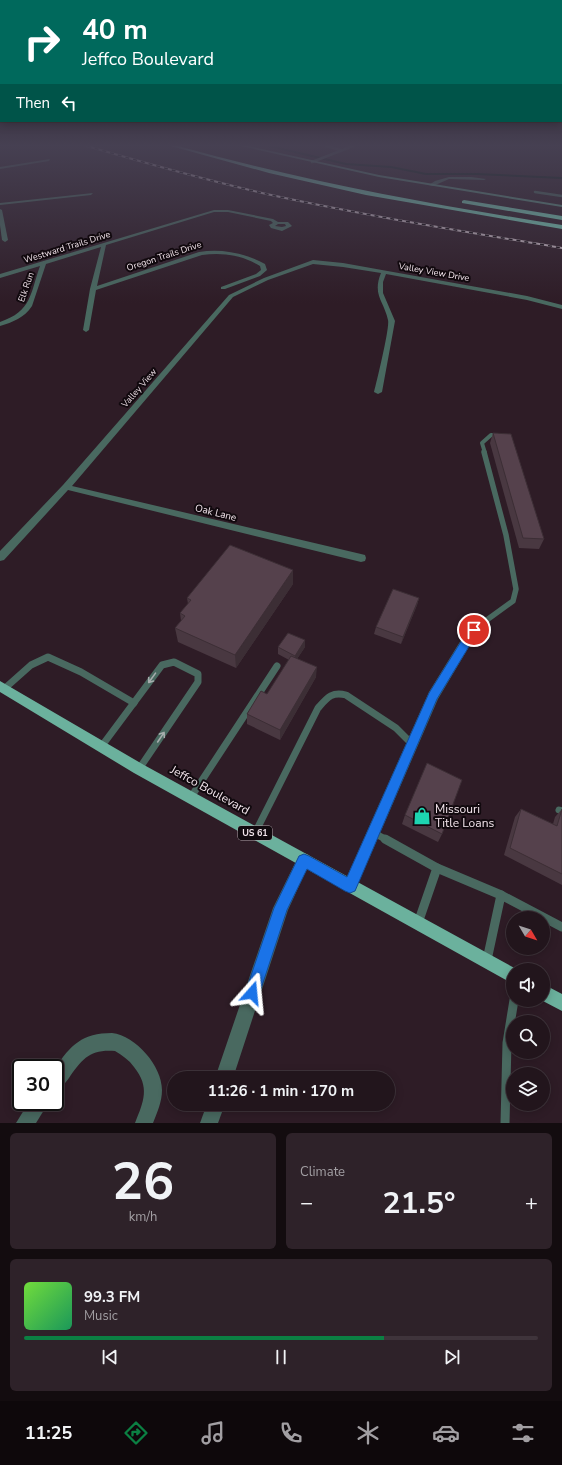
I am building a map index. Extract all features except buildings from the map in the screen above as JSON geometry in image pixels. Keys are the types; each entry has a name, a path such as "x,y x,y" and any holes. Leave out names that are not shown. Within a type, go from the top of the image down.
{"highway":[{"path":"399,198 562,226"},
{"path":"456,201 562,218"}],"main road":[{"name":"Jeffco Boulevard","path":"2,688 101,748 506,972"},
{"path":"550,996 562,1002"}],"street":[{"path":"0,204 51,198"},
{"path":"515,198 562,206"},
{"path":"0,210 5,240"},
{"name":"Westward Trails Drive","path":"0,276 214,211 228,211 273,220 276,223"},
{"path":"86,330 93,289 104,244"},
{"name":"Oregon Trails Drive","path":"93,289 212,251 233,254 257,261 263,265 264,270 258,275 223,288"},
{"name":"Elk Run","path":"0,324 16,319 25,312 29,306 44,262"},
{"name":"Valley View Drive","path":"313,262 343,265 384,272 562,306"},
{"name":"Valley View","path":"0,557 66,487 231,296 266,279 313,262"},
{"path":"378,392 392,321 380,293 380,282 384,272"},
{"name":"Oak Lane","path":"66,487 361,558"},
{"path":"350,886 433,696 474,630"},
{"path":"226,1071 281,908 304,860"},
{"path":"64,1071 75,1057 88,1046 116,1042 132,1053 147,1070 153,1085 152,1105 144,1123"},
{"path":"25,1123 34,1111"},
{"path":"209,1123 213,1111"}],"lane":[{"path":"474,630 513,601 516,589 506,535 482,442 491,435 497,435"},
{"path":"2,688 42,657 48,657 99,683 113,693 134,704"},
{"path":"101,748 162,665 174,662 198,674 198,682 139,769"},
{"path":"190,797 277,666"},
{"path":"255,833 318,708 334,693 340,692 346,695 396,728 412,744"},
{"path":"374,833 437,868 501,895 562,927"},
{"path":"418,924 437,868"},
{"path":"487,961 501,895"},
{"path":"505,1123 507,1043 513,1007"}],"railway":[{"path":"287,198 374,216 562,248"}],"place":[{"name":"Missouri Title Loans","path":"422,816"}],"route":[{"path":"252,993 281,908 304,860 350,886 433,696 474,630"}]}
